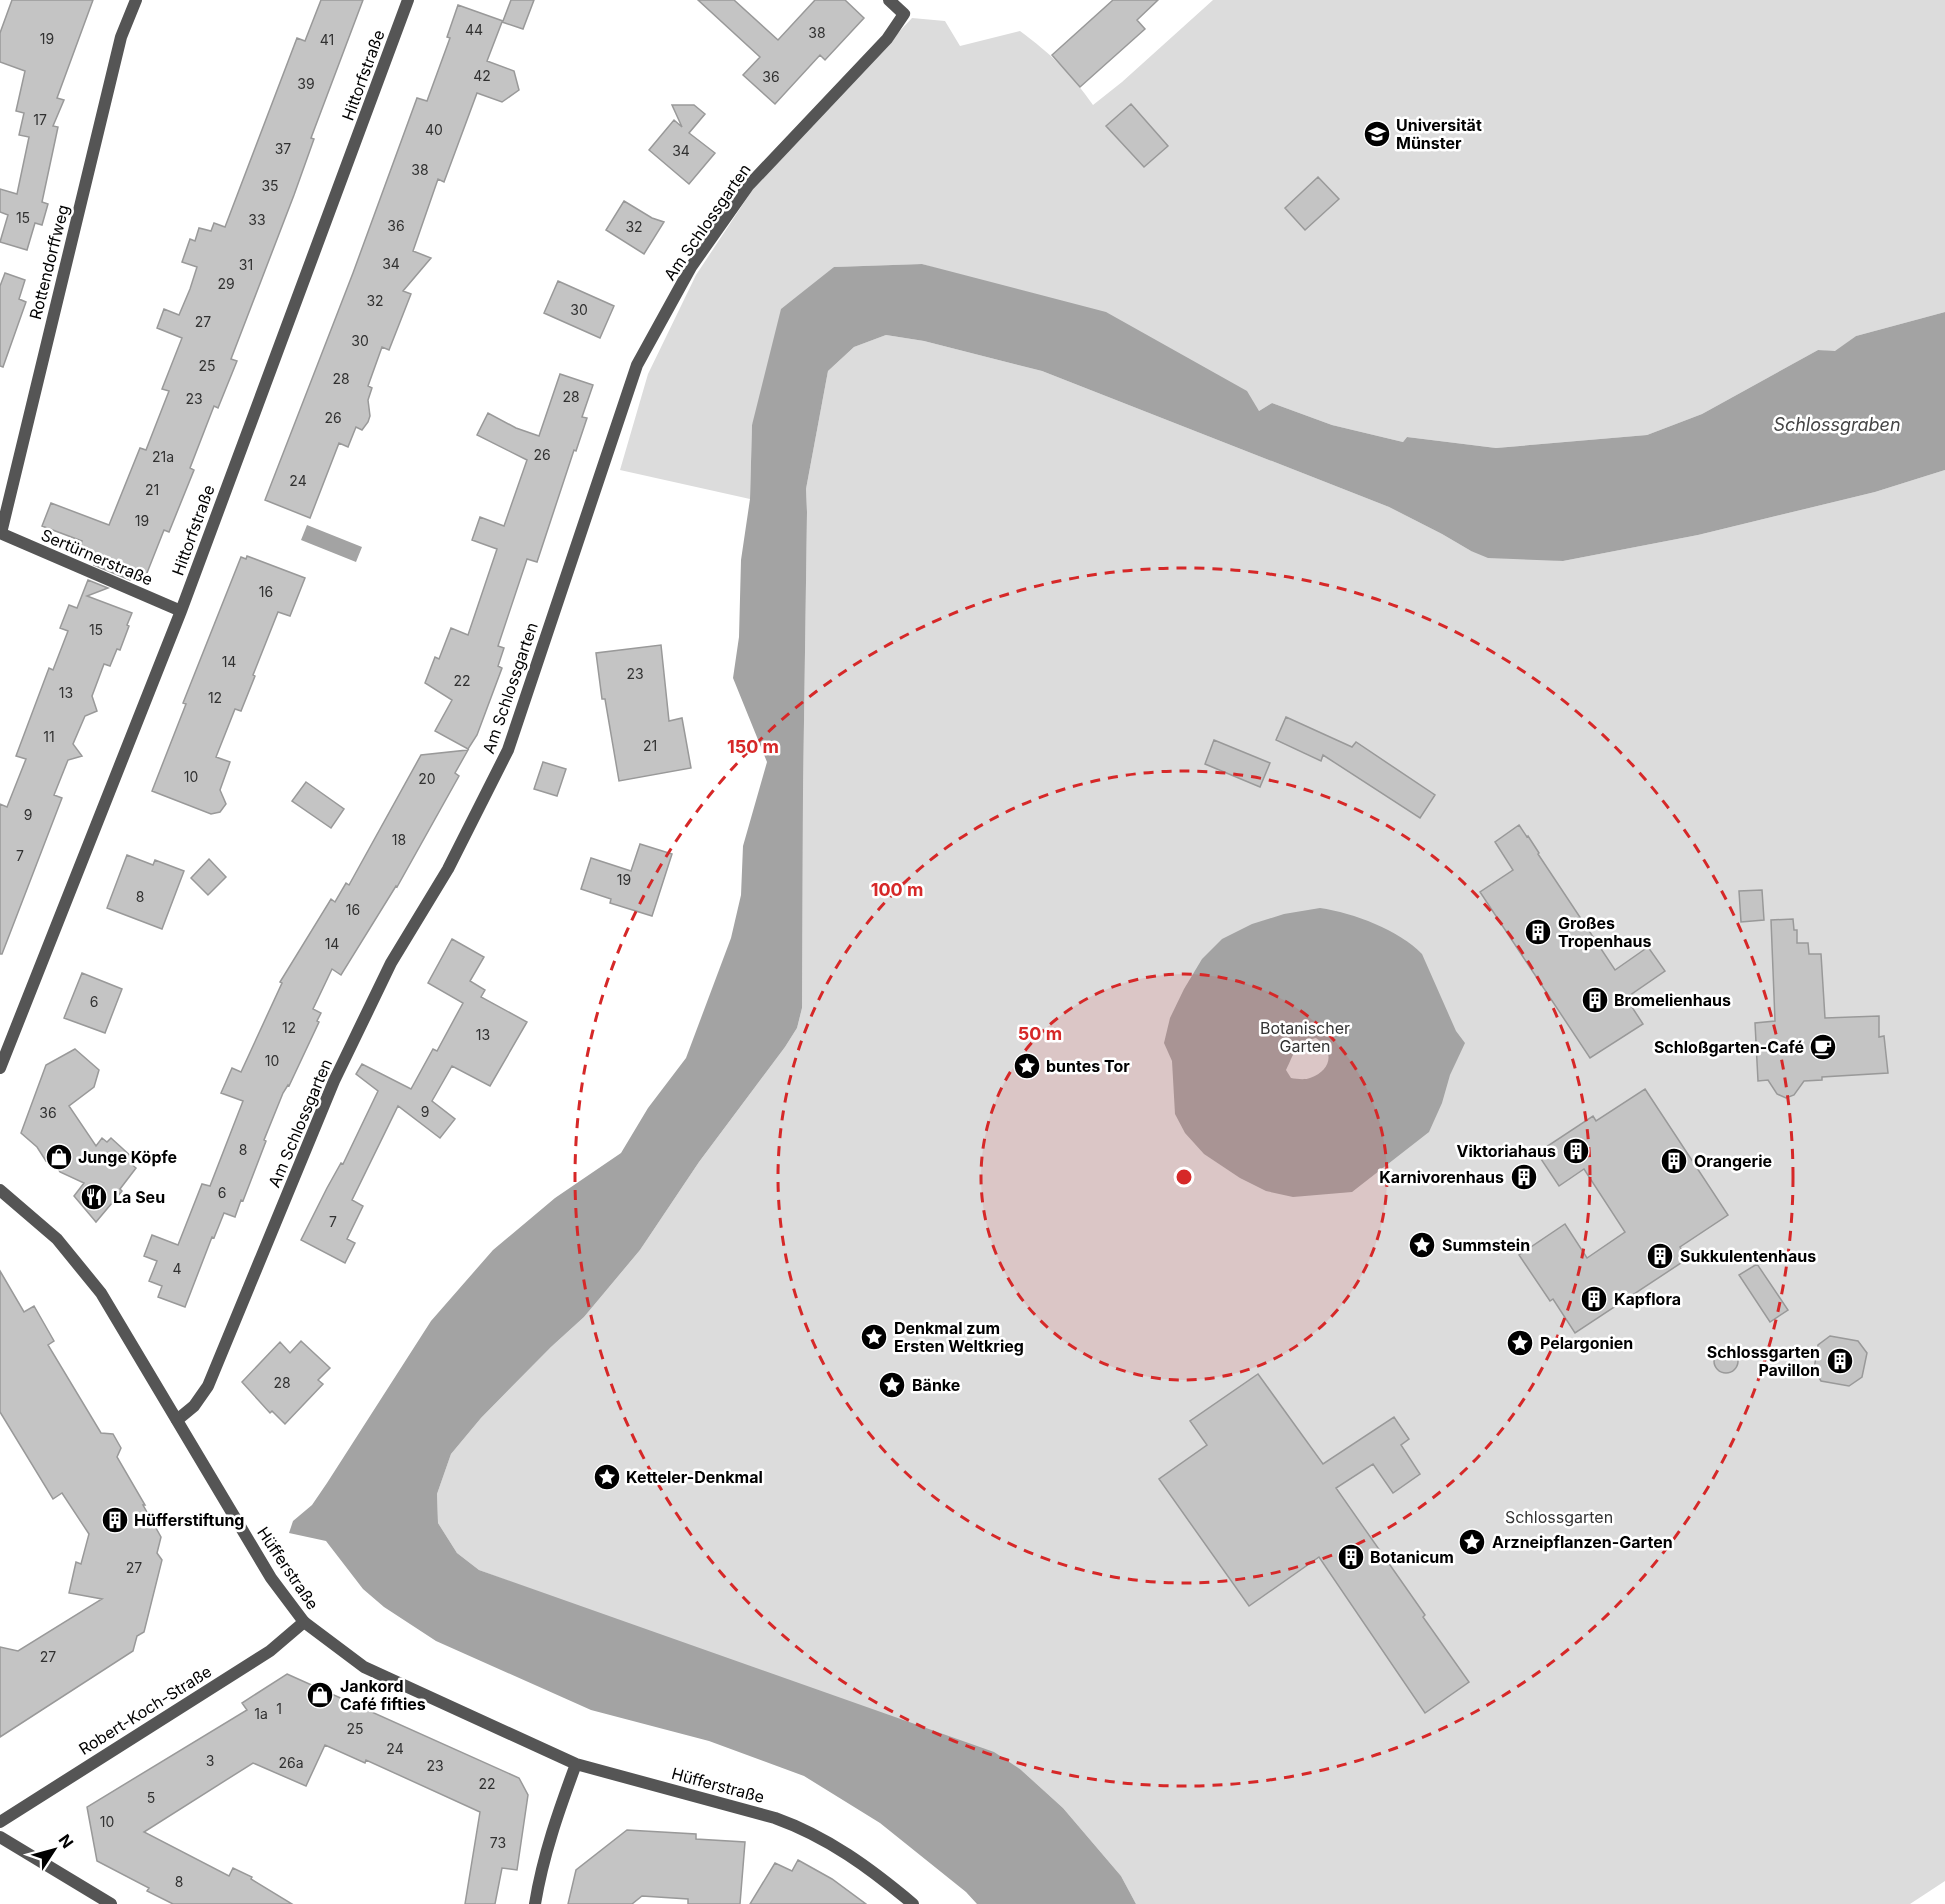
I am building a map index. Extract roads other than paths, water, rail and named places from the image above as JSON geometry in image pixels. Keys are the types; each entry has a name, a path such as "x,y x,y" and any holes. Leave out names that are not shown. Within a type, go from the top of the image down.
{"street":[{"name":"Rottendorffweg","path":"0,533 121,37 136,0"},
{"name":"Hittorfstraße","path":"0,1068 180,611 408,0"},
{"name":"Am Schlossgarten","path":"177,1420 194,1406 208,1386 334,1081 392,963 448,869 508,750 637,365 691,267 748,186 887,39 904,14 889,0"},
{"name":"Sertürnerstraße","path":"0,533 180,611"},
{"name":"Hüfferstraße","path":"0,1190 9,1195 57,1239 101,1293 271,1578 304,1622 364,1667 576,1764 805,1828 846,1852 913,1904"},
{"name":"Robert-Koch-Straße","path":"0,1822 270,1652 304,1622"},
{"path":"534,1904 557,1812 576,1764"},
{"path":"0,1837 111,1904"}],"water":[{"name":"Schlossgraben","path":"922,264 1106,312 1247,391 1259,411 1272,403 1332,425 1403,442 1407,437 1496,448 1647,435 1702,414 1818,350 1835,351 1856,336 1945,312 1945,470 1875,492 1698,535 1563,561 1488,558 1389,507 1042,371 924,341 886,335 854,347 828,371 806,489 802,1008 797,1028 699,1162 640,1250 584,1317 481,1418 451,1454 437,1494 438,1523 457,1553 479,1570 994,1752 1020,1769 1063,1808 1121,1876 1136,1904 977,1904 966,1892 880,1823 804,1776 709,1741 591,1710 436,1641 384,1607 363,1589 326,1541 289,1533 293,1521 312,1505 327,1483 431,1321 493,1250 555,1198 621,1153 648,1108 686,1058 731,938 741,895 743,846 767,762 733,678 739,637 741,560 750,499 752,425 781,309 834,267"},
{"path":"307,525 362,547 356,562 301,540"},
{"path":"1320,908 1333,910 1361,918 1401,937 1422,954 1456,1031 1465,1043 1450,1075 1442,1103 1429,1132 1352,1192 1293,1197 1266,1191 1240,1178 1204,1154 1185,1133 1175,1114 1172,1061 1164,1043 1170,1018 1184,989 1202,959 1222,939 1252,924 1284,914","holes":["1316,1038 1328,1054 1327,1065 1323,1070 1308,1079 1291,1078 1286,1070 1300,1046"]}],"place":[{"name":"Universität Münster","path":"1377,134"},
{"name":"Großes Tropenhaus","path":"1538,932"},
{"name":"Bromelienhaus","path":"1595,1000"},
{"name":"Schloßgarten-Café","path":"1823,1047"},
{"name":"buntes Tor","path":"1027,1066"},
{"name":"Viktoriahaus","path":"1576,1151"},
{"name":"Junge Köpfe","path":"59,1157"},
{"name":"Orangerie","path":"1674,1161"},
{"name":"Karnivorenhaus","path":"1524,1177"},
{"name":"La Seu","path":"94,1197"},
{"name":"Summstein","path":"1422,1245"},
{"name":"Sukkulentenhaus","path":"1660,1256"},
{"name":"Kapflora","path":"1594,1299"},
{"name":"Denkmal zum Ersten Weltkrieg","path":"874,1337"},
{"name":"Pelargonien","path":"1520,1343"},
{"name":"Schlossgarten Pavillon","path":"1840,1361"},
{"name":"Bänke","path":"892,1385"},
{"name":"Ketteler-Denkmal","path":"607,1477"},
{"name":"Hüfferstiftung","path":"115,1520"},
{"name":"Arzneipflanzen-Garten","path":"1472,1542"},
{"name":"Botanicum","path":"1351,1557"},
{"name":"Jankord Café fifties","path":"320,1695"}],"park label":[{"name":"Botanischer Garten","path":"1305,1037"},
{"name":"Schlossgarten","path":"1559,1517"}]}
